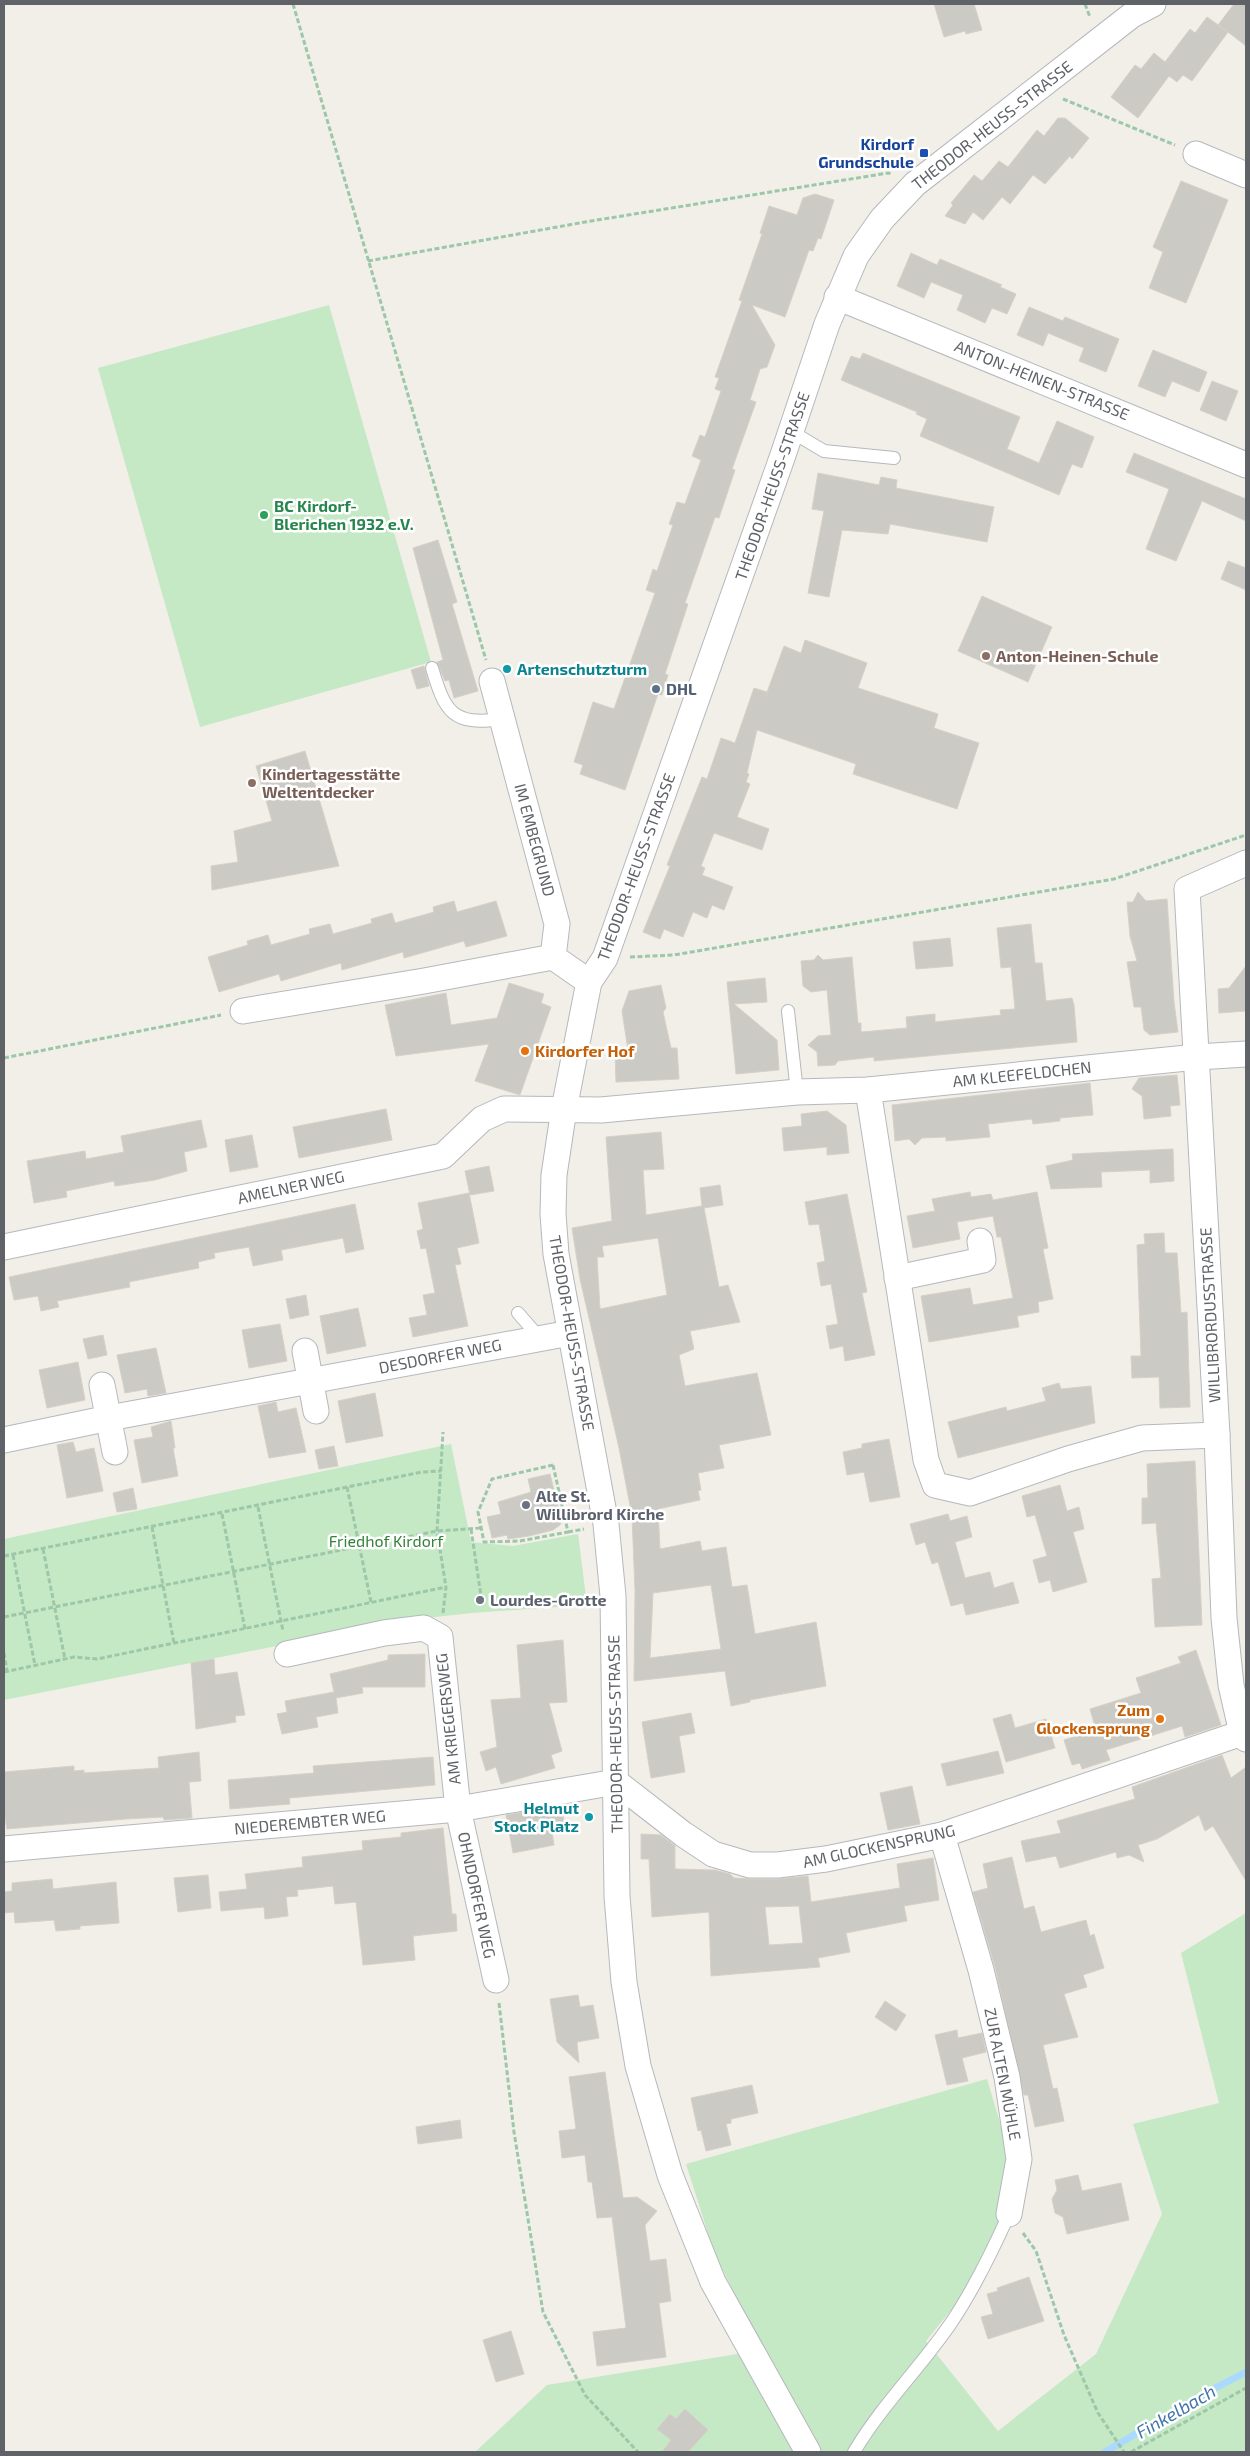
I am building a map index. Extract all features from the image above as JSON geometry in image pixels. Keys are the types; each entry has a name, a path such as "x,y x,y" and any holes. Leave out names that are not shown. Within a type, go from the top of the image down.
{"street":[{"name":"THEODOR-HEUSS-STRASSE","path":"808,2452 713,2282 670,2175 638,2066 624,1982 617,1896 613,1596 606,1524 556,1254 553,1214 554,1175 564,1109 589,982 605,958 792,432 837,297 856,256 882,219 915,184 1132,15 1153,4"},
{"path":"1196,154 1246,175"},
{"name":"ANTON-HEINEN-STRASSE","path":"837,297 1246,465"},
{"name":"IM EMBEGRUND","path":"492,681 502,719 505,746 557,924 553,957"},
{"name":"WILLIBRORDUSSTRASSE","path":"1244,1736 1231,1685 1236,1640 1217,1435 1188,889 1246,863"},
{"path":"243,1011 424,981 553,957 589,982"},
{"name":"AM KLEEFELDCHEN","path":"564,1109 601,1110 797,1092 868,1090 1197,1057 1246,1054"},
{"path":"868,1090 926,1460 935,1485 970,1493 1068,1460 1142,1438 1217,1435"},
{"name":"AMELNER WEG","path":"4,1247 443,1156 482,1119 492,1113 504,1109 564,1109"},
{"path":"897,1278 983,1260"},
{"name":"DESDORFER WEG","path":"4,1440 109,1418 538,1337 570,1333"},
{"path":"305,1351 316,1411"},
{"path":"102,1385 115,1452"},
{"name":"AM KRIEGERSWEG","path":"287,1654 384,1633 424,1628 440,1637 458,1809"},
{"name":"AM GLOCKENSPRUNG","path":"616,1782 697,1844 713,1854 750,1865 778,1865 826,1859 942,1835 1244,1736"},
{"name":"NIEDEREMBTER WEG","path":"4,1849 458,1809 616,1782"},
{"name":"OHNDORFER WEG","path":"458,1809 496,1980"},
{"name":"ZUR ALTEN MÜHLE","path":"942,1835 981,1970 1007,2078 1019,2159 1009,2214"}],"lane":[{"path":"792,432 824,451 894,458"},
{"path":"432,668 442,700 450,712 480,722 502,719"},
{"path":"788,1011 797,1092"},
{"path":"518,1314 538,1337"},
{"name":"ZUR ALTEN MÜHLE","path":"854,2452 951,2323 986,2264 1009,2214"}],"path":[{"path":"293,4 492,681"},
{"path":"1043,84 1055,96 1196,154"},
{"path":"368,261 604,218 888,173 915,184"},
{"path":"605,958 674,955 1114,880 1246,835"},
{"path":"4,1058 243,1011"},
{"path":"440,1637 446,1587 437,1531 444,1432"},
{"path":"552,1466 568,1532 520,1542 484,1542 481,1528 478,1512 492,1479 552,1466"},
{"path":"4,1556 258,1507 422,1472 441,1471"},
{"path":"347,1487 371,1602"},
{"path":"258,1507 281,1621"},
{"path":"222,1514 245,1629"},
{"path":"152,1527 174,1643"},
{"path":"4,1617 437,1531 481,1528"},
{"path":"471,1529 480,1596"},
{"path":"43,1549 65,1659"},
{"path":"12,1555 35,1665"},
{"path":"4,1654 6,1671 74,1657 97,1659 446,1587"},
{"path":"496,1980 514,2132 543,2312 585,2395 638,2452"},
{"path":"1009,2214 1036,2251 1064,2335 1098,2413 1124,2452"},
{"path":"1131,2452 1246,2388"}],"green space":[{"name":"BC Kirdorf- Blerichen 1932 e.V.","path":"329,305 431,662 200,727 98,368"},
{"name":"Friedhof Kirdorf","path":"451,1444 471,1542 513,1546 578,1534 587,1605 472,1613 408,1620 4,1700 4,1539"},
{"path":"1246,1913 1246,2452 475,2452 547,2385 762,2350 714,2252 686,2164 987,2079 1006,2143 1009,2192 990,2262 926,2341 998,2431 1096,2354 1162,2214 1133,2124 1219,2103 1181,1953"}],"building":[{"path":"934,4 974,4 982,30 966,34 965,31 944,37"},
{"path":"1234,4 1246,4 1246,46 1228,32 1192,81 1183,75 1177,82 1169,76 1138,118 1111,97 1135,65 1141,69 1154,53 1165,62 1190,29 1195,33 1207,17 1218,25"},
{"path":"1058,118 1065,118 1089,138 1072,159 1070,156 1045,184 1033,175 1010,204 1002,197 983,220 973,212 965,224 945,216 953,205 951,203 974,175 982,181 999,161 1008,167 1037,130 1044,136"},
{"path":"1181,181 1228,200 1186,303 1149,288 1163,252 1153,247"},
{"path":"815,194 834,200 821,239 818,238 813,251 809,250 785,317 752,305 775,345 767,367 760,369 750,400 756,402 732,469 735,470 719,518 715,517 685,603 688,604 665,674 668,675 662,695 658,694 625,790 580,774 583,765 574,762 593,702 614,709 655,593 646,590 653,569 657,571 673,525 669,524 677,502 685,504 701,460 692,456 700,435 705,437 721,391 715,389 719,378 715,377 742,301 739,300 762,234 760,233 769,206 797,215 803,198"},
{"path":"911,253 937,265 940,259 1002,285 1000,287 1016,294 1007,314 992,308 985,323 957,310 963,295 931,282 924,298 897,286"},
{"path":"1029,307 1063,321 1065,317 1119,339 1106,372 1079,361 1084,348 1048,333 1043,346 1017,335"},
{"path":"1153,350 1207,372 1199,392 1172,381 1165,397 1138,386"},
{"path":"863,353 1020,417 1007,449 1039,463 1057,421 1094,437 1082,468 1072,464 1059,495 920,436 927,419 916,414 917,412 841,380 851,356 860,359"},
{"path":"1212,381 1238,391 1226,421 1200,410"},
{"path":"1134,453 1246,499 1246,521 1202,501 1176,561 1146,549 1169,489 1126,472"},
{"path":"818,473 879,485 881,477 897,480 896,488 994,507 987,542 890,524 888,534 842,530 829,597 808,593 824,511 812,509"},
{"path":"438,540 457,602 452,604 478,691 454,698 449,680 445,681 437,662 443,660 413,548"},
{"path":"1228,561 1246,568 1246,590 1221,579"},
{"path":"982,596 1052,627 1028,682 958,651"},
{"path":"805,640 867,663 858,688 938,714 934,728 979,743 957,809 853,774 856,764 757,730 747,773 749,774 746,782 750,784 737,817 769,829 762,850 714,833 701,866 705,868 702,875 733,887 724,910 712,905 707,918 693,912 683,937 664,929 660,939 643,932 670,866 667,865 702,777 707,779 721,738 735,743 754,688 767,692 766,695 784,646 801,653"},
{"path":"424,666 429,686 417,689 411,670"},
{"path":"305,751 339,866 212,890 211,866 238,862 234,831 272,821 256,766"},
{"path":"1138,892 1146,901 1167,899 1174,1002 1178,1032 1150,1035 1144,1030 1141,1007 1134,1007 1127,962 1137,961 1130,936 1127,902 1133,902"},
{"path":"454,901 457,912 496,901 507,936 466,947 464,941 404,958 403,952 342,970 341,963 281,981 279,974 219,992 208,957 248,945 247,941 268,935 271,945 310,934 309,929 330,924 333,934 372,923 371,919 392,913 395,923 434,912 433,907"},
{"path":"1031,924 1035,963 1042,963 1046,1001 1072,998 1077,1042 874,1061 874,1057 838,1061 835,1065 818,1066 817,1052 808,1045 818,1036 831,1035 827,990 811,992 803,986 801,961 814,960 818,955 823,960 852,957 858,1023 861,1023 861,1032 907,1028 906,1017 935,1014 935,1022 1001,1015 1000,1010 1015,1009 1011,967 1001,968 997,928"},
{"path":"950,938 953,966 916,969 913,942"},
{"path":"1246,966 1246,1011 1219,1013 1218,989 1229,988"},
{"path":"765,978 767,1002 734,1004 777,1040 779,1070 736,1074 727,982"},
{"path":"509,983 544,994 541,1003 551,1007 520,1095 475,1081 489,1044 396,1056 385,1005 446,993 451,1025 497,1018"},
{"path":"661,985 666,1008 663,1012 671,1048 677,1048 679,1079 616,1082 615,1051 628,1050 622,1011 629,991"},
{"path":"1177,1075 1180,1105 1170,1106 1171,1116 1144,1119 1142,1096 1132,1089 1139,1078"},
{"path":"1090,1083 1093,1115 1060,1118 1060,1121 1033,1124 1032,1119 988,1124 990,1137 946,1141 946,1137 922,1138 915,1145 909,1139 895,1141 892,1105"},
{"path":"386,1109 392,1140 299,1158 293,1127"},
{"path":"827,1111 846,1125 849,1153 827,1155 827,1147 784,1151 782,1128 802,1126 801,1114"},
{"path":"201,1120 207,1147 184,1152 187,1171 155,1180 115,1186 114,1181 66,1191 67,1197 34,1203 27,1161 85,1151 86,1159 124,1152 121,1136"},
{"path":"661,1132 664,1169 643,1170 646,1215 702,1206 700,1188 720,1185 723,1205 704,1208 719,1287 728,1285 740,1322 690,1331 694,1349 679,1355 685,1386 757,1373 771,1435 719,1445 724,1468 698,1473 701,1490 698,1491 700,1500 658,1509 660,1549 700,1541 702,1551 726,1547 732,1587 747,1585 755,1634 816,1622 826,1686 750,1700 750,1702 731,1706 725,1671 634,1681 635,1591 632,1516 619,1448 580,1279 572,1228 612,1221 606,1137","holes":["658,1238 667,1295 600,1309 597,1257 604,1257 602,1246","711,1585 721,1649 650,1658 653,1593"]},
{"path":"252,1135 258,1167 230,1172 225,1140"},
{"path":"1173,1149 1174,1181 1150,1183 1150,1170 1101,1172 1102,1187 1051,1189 1046,1166 1073,1160 1072,1154"},
{"path":"489,1166 494,1191 470,1195 465,1171"},
{"path":"970,1192 971,1197 991,1194 993,1200 1037,1192 1048,1248 1043,1249 1053,1299 1038,1302 1039,1312 1017,1316 1019,1327 929,1342 921,1296 970,1288 973,1305 1013,1298 1001,1237 997,1237 993,1216 957,1222 960,1239 913,1248 907,1216 935,1211 932,1199"},
{"path":"469,1193 479,1243 457,1248 461,1264 455,1265 468,1326 413,1337 409,1318 427,1315 423,1295 435,1293 426,1248 421,1249 417,1231 423,1229 418,1203"},
{"path":"847,1194 867,1292 862,1293 875,1355 845,1361 843,1346 830,1349 826,1326 838,1324 831,1284 821,1286 817,1263 825,1261 819,1224 809,1225 805,1202"},
{"path":"355,1204 364,1249 346,1253 343,1238 281,1250 283,1260 253,1266 249,1247 214,1253 215,1258 198,1262 199,1268 129,1282 130,1287 57,1301 59,1307 41,1311 38,1296 14,1300 9,1277"},
{"path":"1164,1233 1165,1253 1177,1253 1181,1313 1187,1312 1190,1407 1160,1408 1159,1377 1132,1378 1131,1356 1141,1356 1137,1245 1145,1244 1144,1234"},
{"path":"306,1295 309,1315 290,1319 286,1299"},
{"path":"358,1308 366,1346 327,1354 320,1316"},
{"path":"280,1324 287,1361 249,1368 242,1330"},
{"path":"103,1335 107,1355 88,1359 83,1339"},
{"path":"156,1348 166,1393 148,1396 147,1389 125,1393 117,1355"},
{"path":"78,1362 85,1400 47,1408 39,1370"},
{"path":"1059,1383 1061,1389 1091,1386 1095,1423 958,1458 948,1422 1006,1407 1007,1411 1046,1401 1042,1388"},
{"path":"375,1393 383,1436 346,1443 338,1401"},
{"path":"276,1402 278,1412 296,1408 306,1452 269,1458 258,1406"},
{"path":"171,1421 178,1476 142,1483 134,1440 153,1437 151,1427"},
{"path":"889,1439 900,1497 870,1502 864,1472 847,1475 843,1452 862,1448 862,1444"},
{"path":"73,1442 76,1452 94,1448 103,1491 67,1498 57,1445"},
{"path":"334,1446 338,1466 319,1469 315,1450"},
{"path":"1195,1461 1202,1625 1155,1627 1152,1579 1161,1578 1156,1523 1142,1524 1142,1498 1148,1498 1147,1464"},
{"name":"Alte St. Willibrord Kirche","path":"550,1474 558,1506 564,1513 560,1525 553,1530 529,1536 508,1539 507,1535 492,1538 487,1517 501,1514 498,1502 531,1492 528,1479"},
{"path":"1060,1485 1067,1511 1079,1507 1084,1529 1073,1532 1087,1582 1053,1592 1050,1580 1039,1583 1033,1560 1047,1556 1035,1515 1027,1517 1022,1496"},
{"path":"133,1488 137,1509 117,1512 113,1493"},
{"path":"948,1514 950,1521 967,1516 972,1537 955,1542 965,1578 990,1572 994,1588 1013,1582 1019,1603 966,1615 963,1603 951,1606 938,1562 932,1564 925,1542 916,1545 910,1524"},
{"path":"563,1640 567,1702 549,1703 562,1751 551,1755 555,1768 501,1784 496,1767 486,1771 480,1752 497,1747 491,1700 521,1698 517,1645"},
{"path":"1196,1650 1221,1725 1185,1737 1182,1726 1106,1750 1110,1760 1082,1769 1080,1763 1072,1765 1064,1740 1096,1730 1090,1709 1141,1693 1136,1678 1181,1663 1178,1657"},
{"path":"425,1654 425,1687 362,1687 363,1693 336,1698 338,1713 316,1717 318,1727 282,1734 277,1714 287,1712 285,1701 334,1692 330,1674 388,1660 388,1655"},
{"path":"214,1659 215,1675 237,1672 245,1715 235,1716 236,1722 196,1729 191,1663"},
{"path":"691,1713 695,1733 679,1736 685,1772 651,1778 642,1722"},
{"path":"1011,1714 1015,1728 1046,1719 1055,1748 1006,1762 993,1719"},
{"path":"998,1751 1004,1773 947,1786 941,1764"},
{"path":"199,1752 201,1781 189,1782 192,1818 164,1820 163,1817 126,1819 7,1829 4,1812 4,1772 74,1766 74,1771 84,1770 84,1773 159,1768 158,1757"},
{"path":"1222,1755 1231,1778 1246,1767 1246,1881 1213,1826 1205,1831 1199,1815 1157,1839 1138,1845 1144,1862 1129,1855 1117,1858 1116,1852 1060,1868 1056,1856 1026,1862 1021,1841 1061,1833 1057,1821 1135,1799 1132,1787"},
{"path":"433,1757 435,1785 289,1798 290,1804 230,1809 228,1780 314,1773 313,1766"},
{"path":"912,1786 920,1824 888,1830 880,1793"},
{"path":"562,1806 564,1822 551,1825 554,1845 513,1853 506,1815"},
{"path":"443,1828 452,1914 456,1914 457,1931 413,1936 415,1960 363,1965 356,1902 335,1904 333,1886 297,1890 298,1896 286,1897 288,1916 265,1919 264,1907 221,1911 219,1892 247,1889 245,1874 303,1867 302,1857 363,1850 362,1841 401,1837 401,1833"},
{"path":"641,1834 661,1835 675,1846 675,1869 715,1870 730,1874 734,1878 750,1879 808,1876 811,1902 900,1888 897,1864 933,1858 939,1900 904,1906 907,1921 846,1933 850,1952 818,1958 820,1967 711,1976 709,1912 652,1917 649,1859 641,1859","holes":["799,1906 803,1943 769,1945 765,1907"]},
{"path":"1012,1857 1024,1909 1034,1906 1041,1932 1086,1920 1090,1936 1094,1934 1104,1968 1083,1975 1087,1987 1064,1994 1078,2037 1043,2045 1053,2089 1057,2088 1064,2121 1035,2127 1028,2095 1024,2095 995,1967 973,1892 988,1888 983,1864"},
{"path":"208,1875 211,1908 178,1912 174,1878"},
{"path":"52,1879 53,1889 116,1882 119,1923 80,1926 80,1929 56,1931 54,1920 15,1923 14,1912 4,1913 4,1892 12,1891 12,1883"},
{"path":"578,1995 580,2007 593,2005 599,2038 577,2042 579,2063 557,2042 550,1999"},
{"path":"885,2001 906,2015 896,2031 875,2017"},
{"path":"957,2030 958,2038 982,2033 986,2052 962,2058 968,2081 947,2085 935,2035"},
{"path":"605,2072 623,2198 637,2197 657,2211 645,2225 650,2261 666,2259 671,2301 659,2303 666,2357 597,2366 593,2332 626,2328 612,2217 597,2218 592,2182 588,2182 585,2155 562,2158 559,2131 576,2129 569,2077"},
{"path":"752,2085 758,2113 731,2119 731,2123 726,2124 731,2145 706,2151 701,2130 698,2131 691,2098"},
{"path":"460,2120 462,2138 418,2144 416,2127"},
{"path":"1078,2175 1082,2191 1121,2183 1129,2220 1067,2234 1063,2217 1055,2213 1052,2199 1057,2190 1055,2180"},
{"path":"1029,2277 1044,2321 988,2339 981,2317 993,2314 987,2294 998,2291 997,2288"},
{"path":"511,2331 524,2374 496,2382 483,2340"},
{"path":"685,2409 708,2430 688,2452 662,2452 671,2440 657,2429 670,2414 676,2419"}],"waterway":[{"name":"Finkelbach","path":"1105,2452 1204,2394 1246,2372"}],"place":[{"name":"Kirdorf Grundschule","path":"924,153"},
{"name":"BC Kirdorf- Blerichen 1932 e.V.","path":"264,515"},
{"name":"Anton-Heinen-Schule","path":"986,656"},
{"name":"Artenschutzturm","path":"507,669"},
{"name":"DHL","path":"656,689"},
{"name":"Kindertagesstätte Weltentdecker","path":"252,783"},
{"name":"Kirdorfer Hof","path":"525,1051"},
{"name":"Alte St. Willibrord Kirche","path":"526,1505"},
{"name":"Lourdes-Grotte","path":"480,1600"},
{"name":"Zum Glockensprung","path":"1160,1719"},
{"name":"Helmut Stock Platz","path":"589,1817"}]}
